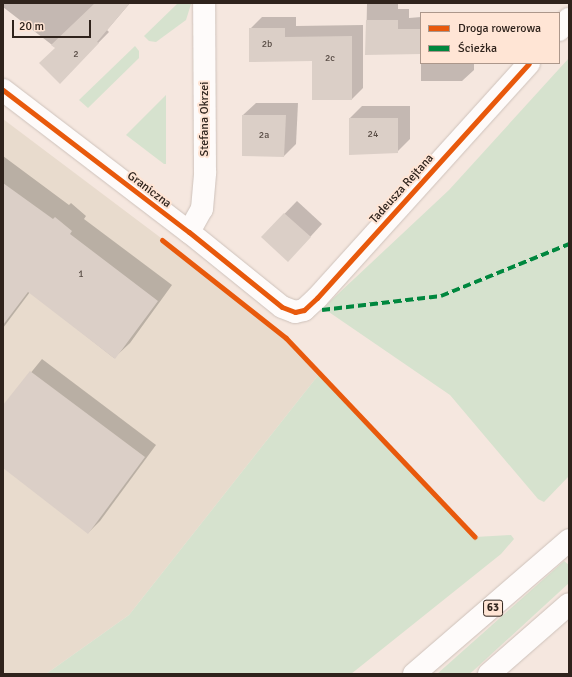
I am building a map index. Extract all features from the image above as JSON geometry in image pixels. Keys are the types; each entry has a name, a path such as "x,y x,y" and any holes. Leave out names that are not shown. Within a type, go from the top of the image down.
{"street":[{"name":"Stefana Okrzei","path":"189,232 202,209 205,172 204,13"},
{"path":"560,29 569,19"},
{"name":"Tadeusza Rejtana","path":"282,307 295,312 304,310 318,298 528,64"},
{"name":"Graniczna","path":"3,90 189,232 282,307"},
{"name":"63","path":"414,674 569,540"},
{"path":"489,674 569,604"}],"shaded area":[{"path":"3,119 173,247 282,334 320,373 129,615 46,674 3,674"}],"green space":[{"path":"177,4 191,4 186,20 156,42 149,41 144,36"},
{"path":"135,46 139,51 139,58 88,108 79,100"},
{"path":"569,58 569,476 544,502 538,499 450,395 323,308 449,190"},
{"path":"166,95 166,164 164,164 126,135"},
{"path":"320,373 475,537 511,535 514,539 501,554 351,674 46,674 129,615"},
{"path":"564,561 569,565 569,583 473,671 469,674 437,674"}],"building":[{"path":"95,3 130,3 97,42 99,43 60,84 39,63 55,48 51,45"},
{"path":"366,20 398,20 398,29 420,29 420,54 365,55"},
{"path":"249,28 285,28 285,37 352,36 352,100 312,100 312,61 249,62"},
{"path":"242,115 286,115 284,157 242,156"},
{"path":"349,118 398,118 398,153 349,155"},
{"path":"3,183 53,219 55,217 72,231 70,234 158,301 115,359 28,292 3,325"},
{"path":"284,213 311,237 288,262 261,237"},
{"path":"30,371 145,457 88,534 3,468 3,405"}],"marked path":[{"path":"322,310 441,296 569,244"}],"cycle path":[{"path":"3,90 189,232 282,307 295,312 304,310 317,298 528,64"},
{"path":"162,240 286,338 475,537"}]}
